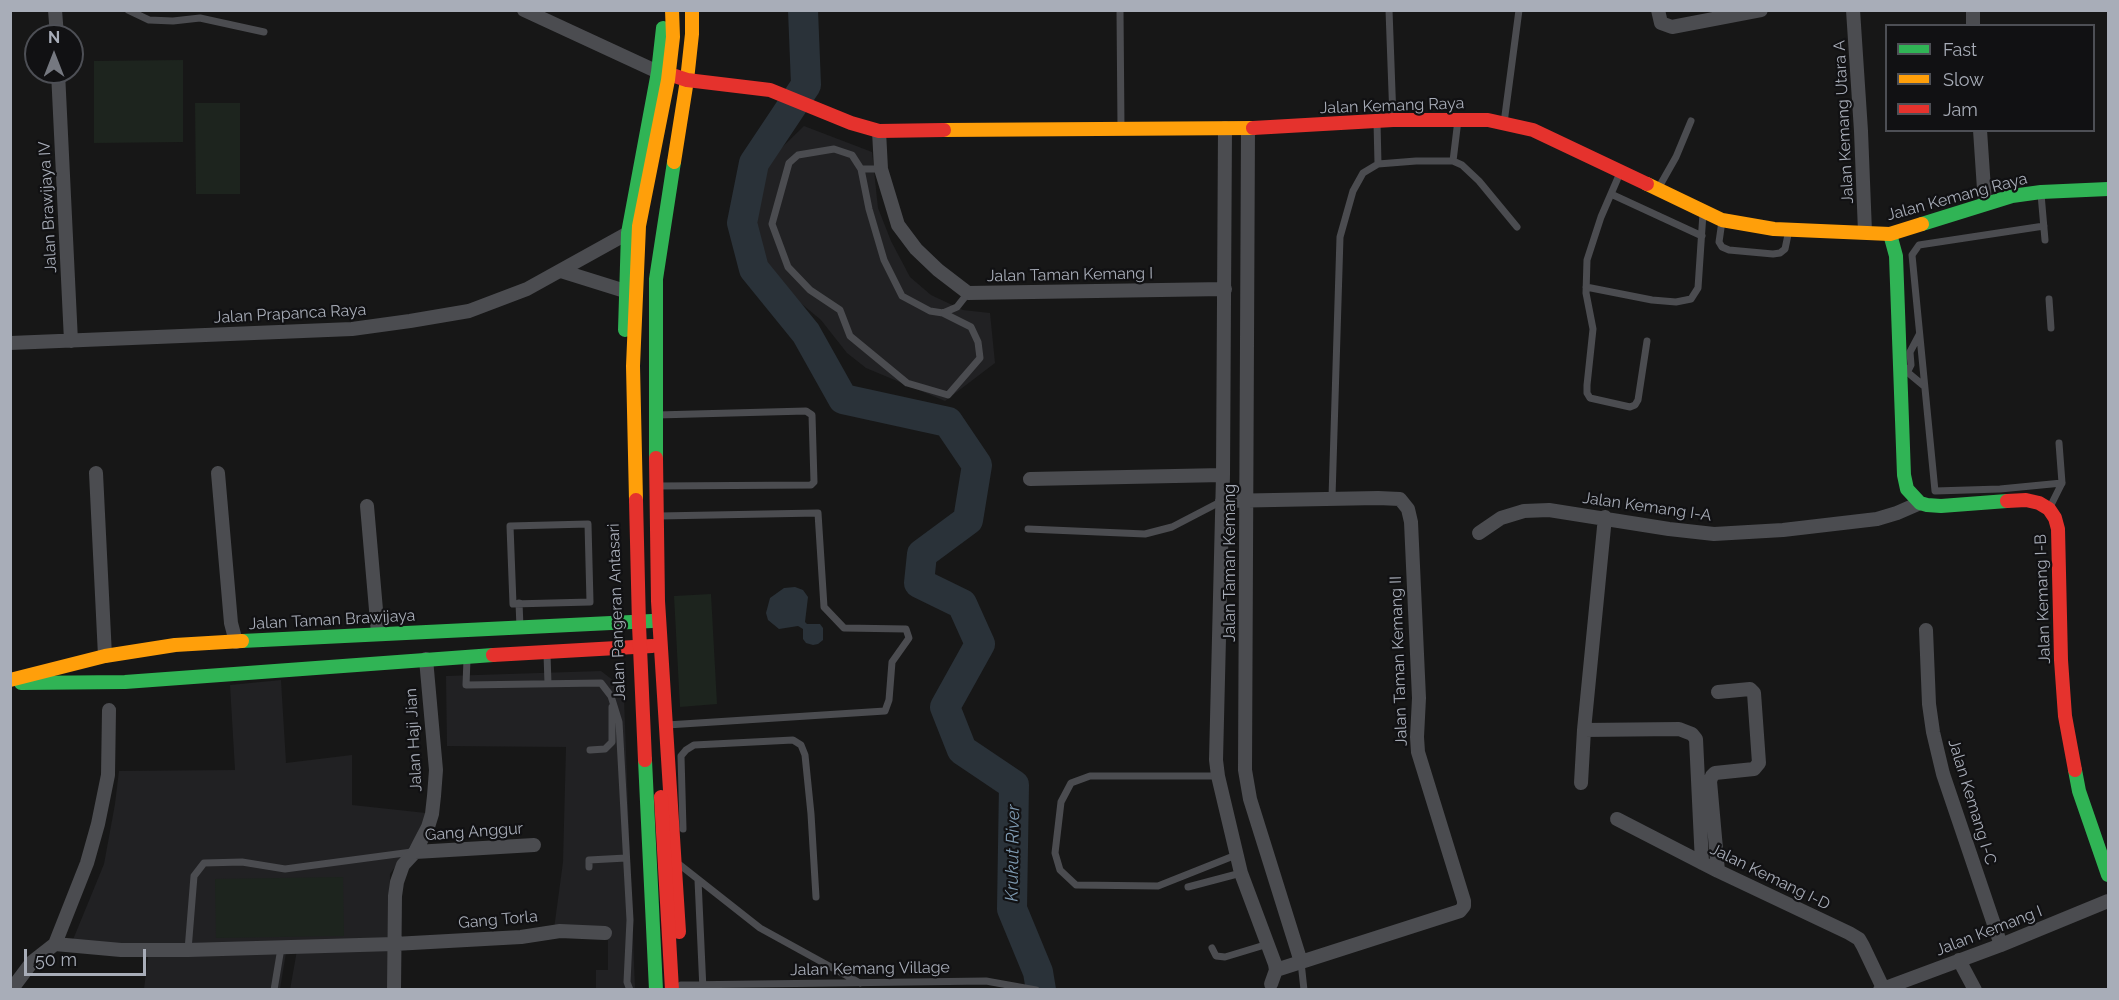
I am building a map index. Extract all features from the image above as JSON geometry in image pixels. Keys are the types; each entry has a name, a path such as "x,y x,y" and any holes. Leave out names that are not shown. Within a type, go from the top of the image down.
{"main road":[{"path":"628,233 658,72 664,32 663,10"},
{"path":"654,990 639,625 633,366 639,226 668,80 673,37 672,10"},
{"path":"678,988 651,626 643,367 649,245 677,79 681,34 680,10"},
{"path":"678,988 676,863 659,621 655,415 656,279 687,80 692,10"},
{"name":"Jalan Kemang Raya","path":"658,72 687,80 770,90 851,123 879,131 1248,128 1393,120 1488,120 1533,130 1722,220 1748,226 1789,230 1890,234 2012,196 2041,192 2109,189"},
{"name":"Jalan Pangeran Antasari","path":"628,233 625,291 631,621 654,990"},
{"path":"1890,234 1896,255 1904,371 1904,475 1907,489 1920,503 1941,506 2026,500 2039,503 2049,509"},
{"name":"Jalan Kemang I-B","path":"2049,509 2058,529 2062,687 2072,755 2079,791 2109,874"},
{"name":"Jalan Taman Brawijaya","path":"10,681 105,656 175,645 378,633 659,621"},
{"name":"Jalan Taman Brawijaya","path":"10,681 125,682 467,656 660,645"},
{"path":"105,656 116,676 125,682"}],"street":[{"path":"524,10 658,72"},
{"path":"1658,10 1661,23 1672,27 1761,10"},
{"name":"Jalan Kemang Utara A","path":"1853,10 1864,179 1865,232"},
{"name":"Jalan Brawijaya IV","path":"59,84 71,341"},
{"name":"Jalan Taman Kemang","path":"1225,128 1223,475 1216,748 1218,776 1236,855 1276,970"},
{"name":"Jalan Taman Kemang","path":"1248,128 1245,770 1250,799 1301,962"},
{"name":"Jalan Taman Kemang I","path":"879,131 881,169 898,225 916,249 938,270 968,293 1225,289"},
{"path":"1980,132 1985,204"},
{"name":"Jalan Prapanca Raya","path":"10,343 352,329 469,311 527,289 628,233"},
{"path":"561,271 625,291"},
{"path":"1224,387 1247,387"},
{"path":"96,473 105,656"},
{"path":"218,473 231,623 236,642"},
{"path":"1030,479 1223,475"},
{"name":"Jalan Taman Kemang II","path":"1222,501 1246,502 1332,497 1400,499 1408,508 1411,522 1419,686 1418,752 1464,901 1464,906 1460,911 1276,970"},
{"name":"Jalan Kemang I-A","path":"1479,533 1501,518 1524,511 1549,510 1714,534 1877,519 1920,503"},
{"path":"368,506 378,633"},
{"path":"1581,783 1605,517"},
{"name":"Jalan Kemang I-C","path":"1926,630 1929,704 1940,764 2001,945"},
{"name":"Jalan Haji Jian","path":"394,990 397,882 403,865 415,852 428,827 434,796 436,770 426,659"},
{"path":"1718,692 1750,690 1754,693 1759,763 1754,770 1715,774 1710,781 1718,871"},
{"path":"10,990 32,962 55,944 87,863 108,775 109,710"},
{"path":"1584,730 1679,729 1692,734 1696,740 1702,863"},
{"name":"Jalan Kemang I-D","path":"1617,819 1859,939 1881,989"},
{"name":"Gang Anggur","path":"415,852 534,844"},
{"name":"Jalan Kemang I","path":"1881,989 2109,902"},
{"name":"Gang Torla","path":"55,944 121,950 188,950 394,944 521,937 560,931 605,933"},
{"path":"1959,960 1975,990"},
{"path":"1272,988 1276,970"}],"lane":[{"path":"128,10 149,20 173,21 200,18 264,32"},
{"path":"1120,10 1121,129"},
{"path":"1389,10 1393,120"},
{"path":"1504,123 1519,10"},
{"path":"1453,161 1458,120"},
{"path":"1377,121 1378,164"},
{"path":"1658,190 1677,157 1691,121"},
{"path":"834,149 852,154 861,169 869,208 884,260 902,296 930,311 943,313 971,327 978,342 980,358 948,395 907,383 850,336 840,310 810,290 788,267 772,224 789,164 798,155 834,149"},
{"path":"1332,497 1340,237 1347,209 1363,173 1378,164 1453,161 1462,165 1479,181 1517,227"},
{"path":"861,169 881,169"},
{"path":"1620,173 1587,260 1586,287 1593,329 1587,385 1590,398 1630,407 1635,405 1638,400 1647,341"},
{"path":"2041,192 2045,240"},
{"path":"1611,194 1702,236"},
{"path":"1586,287 1652,300 1676,302 1691,299 1698,288 1704,213"},
{"path":"1722,220 1719,242 1722,247 1730,250 1780,253 1785,249 1789,230"},
{"path":"2044,226 1919,245 1912,255 1935,491 2000,489 2062,483"},
{"path":"943,313 957,307 968,293"},
{"path":"2049,299 2051,328"},
{"path":"1919,335 1910,352 1911,365 1904,371 1924,386"},
{"path":"655,415 806,411 812,415 814,482 811,485 656,486"},
{"path":"2049,509 2062,483 2059,444"},
{"path":"1028,529 1145,534 1172,527 1222,501"},
{"path":"656,516 818,513 824,607 844,628 906,629 909,638 892,662 889,700 885,711 665,725"},
{"path":"588,524 590,602 519,603 513,604 510,526 588,524"},
{"path":"519,603 520,627"},
{"path":"547,651 548,684"},
{"path":"467,656 466,685 601,683 612,696 619,722 630,920 627,982 630,990"},
{"path":"590,750 605,749 612,742 612,696"},
{"path":"816,897 810,805 805,755 801,745 793,740 694,745 686,750 681,756 682,857 676,863 760,928 860,986"},
{"path":"1218,776 1090,776 1071,783 1061,802 1055,853 1060,870 1076,885 1158,886 1236,855"},
{"path":"188,950 194,876 204,863 242,862 285,869 415,852"},
{"path":"589,867 588,860 626,858"},
{"path":"1188,887 1241,873"},
{"path":"698,880 703,987"},
{"path":"1212,948 1216,956 1225,957 1268,944"},
{"path":"274,990 282,946"},
{"name":"Jalan Taman Kemang","path":"1301,962 1304,990"},
{"name":"Jalan Kemang Village","path":"678,988 860,986 986,981 1036,990"}],"shaded area":[{"path":"183,60 183,142 94,143 94,61"},
{"path":"195,103 240,103 240,194 196,194"},
{"path":"804,126 872,152 878,208 891,241 910,277 931,295 963,310 990,313 995,363 945,401 866,368 847,353 821,320 768,276 759,261 756,233 759,189 770,159"},
{"path":"795,587 803,590 808,597 805,622 820,624 823,628 823,640 818,644 806,643 803,639 803,629 798,626 779,629 768,620 766,613 770,598 784,588"},
{"path":"711,594 717,704 680,707 674,596"},
{"path":"601,671 614,681 624,699 635,989 596,989 596,970 608,970 608,929 554,929 563,862 566,747 447,746 446,676"},
{"path":"281,680 286,763 352,755 352,805 426,813 423,828 390,874 389,938 288,941 280,989 144,989 148,957 124,957 70,947 104,864 119,771 235,770 230,685"},
{"path":"343,877 344,936 216,938 215,879"},
{"path":"297,950 395,951 394,989 290,990"}],"waterway":[{"name":"Krukut River","path":"803,10 806,85 754,163 742,223 754,269 806,333 843,399 948,422 977,465 968,520 922,554 919,583 962,604 980,644 945,707 962,750 1014,785 1012,909 1038,972 1041,990"}],"traffic: fast":[{"path":"625,330 628,233 658,72 663,28"},
{"path":"656,458 656,279 674,162"},
{"path":"1922,224 2012,196 2041,192 2108,189"},
{"path":"1890,234 1896,256 1904,475 1907,489 1920,503 1927,505 2007,501"},
{"path":"242,641 652,621"},
{"path":"21,683 125,682 493,655"},
{"path":"645,760 656,990"},
{"path":"2075,770 2079,791 2108,875"}],"traffic: slow":[{"path":"636,500 633,366 639,226 668,80 673,37 672,10"},
{"path":"674,162 687,80 692,10"},
{"path":"944,130 1253,128"},
{"path":"1647,184 1722,220 1774,229 1890,234 1922,224"},
{"path":"10,680 105,656 175,645 242,641"}],"traffic: jam":[{"path":"675,76 687,80 770,90 851,123 879,131 944,130"},
{"path":"1253,128 1393,120 1488,120 1533,130 1647,184"},
{"path":"656,458 658,601 679,932"},
{"path":"636,500 645,760"},
{"path":"2007,501 2026,500 2039,503 2049,509 2058,529 2061,660 2065,716 2075,770"},
{"path":"493,655 652,646"},
{"path":"661,797 672,990"}]}
